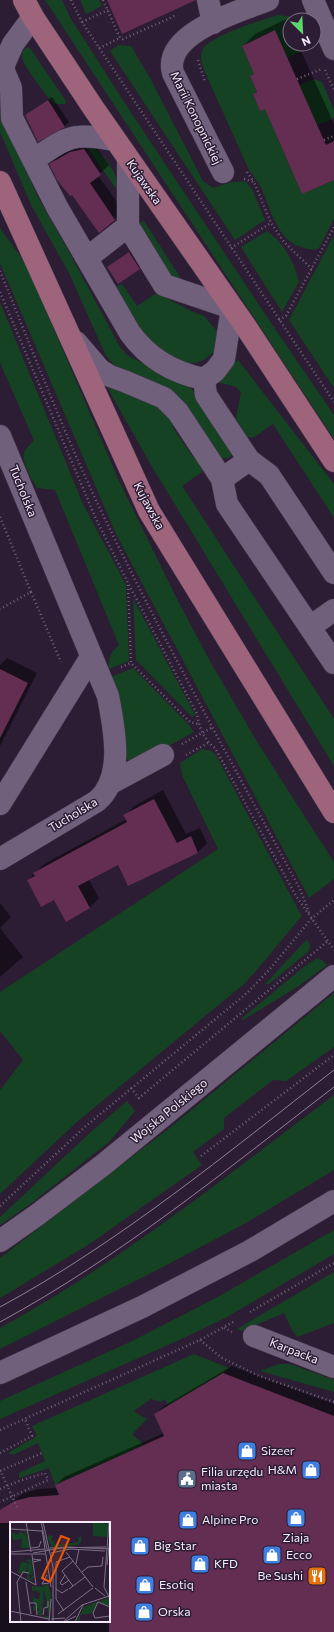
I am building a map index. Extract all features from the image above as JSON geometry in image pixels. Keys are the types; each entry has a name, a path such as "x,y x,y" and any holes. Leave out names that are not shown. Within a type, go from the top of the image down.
{"main road":[{"name":"Kujawska","path":"28,8 128,160 232,308 334,461"},
{"name":"Kujawska","path":"0,182 149,511 334,812"}],"street":[{"path":"208,0 213,23"},
{"name":"Marii Konopnickiej","path":"223,172 172,73 171,68 175,52 187,38 213,23 268,0"},
{"path":"313,0 329,58"},
{"path":"28,8 4,62 3,69 11,88 12,118 57,207 139,346 147,353 171,368 187,376 204,379 215,371 224,359 232,308 164,284 128,226 128,160"},
{"path":"33,160 64,141 76,137 91,136 115,140"},
{"path":"86,258 128,226"},
{"path":"66,328 100,370 110,376 124,380 164,398 178,412 222,479 228,504 334,663"},
{"path":"204,379 206,395 249,460 269,475 334,573"},
{"name":"Tucholska","path":"0,436 108,696 114,730 115,755 111,783 104,795 97,801 0,859"},
{"path":"222,479 249,460"},
{"path":"310,627 334,610"},
{"path":"0,804 91,657"},
{"path":"111,783 163,755"},
{"name":"Wojska Polskiego","path":"0,1241 37,1215 102,1164 334,976"},
{"path":"0,1373 142,1306 250,1251 334,1201"},
{"name":"Karpacka","path":"254,1336 334,1367"}],"path":[{"path":"71,0 82,22 99,48 334,402"},
{"path":"103,0 120,38"},
{"path":"82,22 108,10"},
{"path":"99,48 120,38 123,39 178,14"},
{"path":"198,57 208,88"},
{"path":"297,79 329,58"},
{"path":"324,140 334,136"},
{"path":"244,167 254,182 271,223 284,242 312,269"},
{"path":"223,172 254,182"},
{"path":"231,248 271,223"},
{"path":"279,320 286,316 334,227"},
{"path":"0,271 105,519 213,727 300,889 311,919"},
{"path":"0,292 93,512 128,583 197,714 198,724 208,743 215,748 296,896 334,950"},
{"path":"0,517 73,687"},
{"path":"128,583 132,663 190,722 198,724"},
{"path":"0,609 31,592"},
{"path":"163,755 213,727"},
{"path":"0,1206 87,1125 247,993 270,969 311,919 334,900"},
{"path":"131,1088 139,1098 328,941"},
{"path":"201,1156 334,1055"},
{"path":"244,1316 334,1263"},
{"path":"0,1430 200,1340 238,1320"},
{"path":"200,1340 222,1358 259,1376 334,1402"},
{"path":"0,1454 32,1436 25,1419"},
{"path":"17,1507 0,1470 42,1453"},
{"path":"0,1489 45,1473 48,1480 0,1502"}],"green space":[{"path":"45,0 62,0 71,19 132,114 334,415 334,439"},
{"path":"80,0 99,0 102,6 86,14"},
{"path":"278,15 282,16 282,46 275,30 242,46 254,74 250,76 257,92 253,94 260,111 269,107 277,137 302,194 334,180 334,219 319,248 315,249 304,248 292,243 279,229 258,182 249,170 204,70 201,60 203,49 216,38 261,20"},
{"path":"118,45 131,46 150,78 203,181 213,188 233,182 246,182 252,189 265,220 235,240 110,51"},
{"path":"28,47 66,101 65,104 55,104 51,101 30,73 23,61 22,55 23,51"},
{"path":"284,52 300,52 287,58"},
{"path":"314,79 322,82 334,110 334,117 331,120 317,125 299,85"},
{"path":"0,91 4,98 17,152 39,199 120,347 127,355 161,373 185,382 195,393 232,455 229,458 219,459 119,370 106,356 69,273 32,207 0,132"},
{"path":"84,143 94,147 107,161 116,177 119,193"},
{"path":"144,221 185,285 176,284 141,232 140,222"},
{"path":"0,228 26,264 119,481 177,599 211,663 259,745 334,862 334,879 309,898 116,534 0,263"},
{"path":"267,231 279,242 288,254 299,282 282,312 241,247"},
{"path":"334,235 334,388 289,320"},
{"path":"122,284 137,306 157,293 191,311 204,316 218,332 214,352 204,360 195,363 188,363 177,360 152,346 113,288"},
{"path":"0,302 83,504 126,585 129,661 109,669 111,656 119,645 55,490 37,488 25,466 23,457 24,453 34,440 0,363"},
{"path":"238,360 334,484 334,518 273,424 251,437 247,437 235,431 241,427 236,419 241,392 236,387 213,381 222,369"},
{"path":"107,383 159,405 178,423 172,426 193,457 198,454 203,466 202,472 182,486 334,719 334,766 151,465 107,387"},
{"path":"133,598 195,715 192,717 136,660"},
{"path":"133,668 190,726 194,732 138,763 130,763 126,758 111,677"},
{"path":"202,749 211,751 216,755 301,917 244,984 78,1121 0,1194 0,1090 23,1060 0,1031 0,992 218,849 182,775 180,763"},
{"path":"307,939 310,945 309,951 269,984 265,984"},
{"path":"317,958 322,960 327,965 299,986 243,1020 241,1019 305,966"},
{"path":"334,993 334,1047 286,1081 273,1080 224,1118 224,1129 193,1152 202,1165 88,1245 0,1298 0,1258 172,1126"},
{"path":"334,1095 334,1170 246,1223 159,1269 0,1349 0,1328 44,1302 130,1247 171,1218"},
{"path":"127,1101 135,1111 109,1142 33,1202 0,1225 0,1217 92,1131"},
{"path":"334,1230 334,1254 227,1317 186,1337 0,1419 0,1401 130,1342 216,1298"},
{"path":"334,1272 334,1323 297,1337 284,1313 242,1331 237,1329"},
{"path":"194,1354 229,1368 168,1406 165,1399 161,1402 151,1399 135,1410 135,1412 147,1419 132,1434 144,1445 55,1485 49,1468 19,1478 19,1473 45,1461 38,1443 13,1455 8,1453 37,1436 32,1426"},
{"path":"279,1364 290,1364 334,1380 334,1392 260,1371"}],"building":[{"path":"107,0 196,0 122,34"},
{"path":"275,30 282,46 282,52 285,52 326,145 334,141 334,180 302,194 265,109 260,111 253,94 257,92 250,76 254,74 242,46"},
{"path":"48,100 65,127 38,142 25,115"},
{"path":"84,149 101,175 90,183 115,220 99,233 72,195 70,196 57,180 49,164 70,152"},
{"path":"129,252 140,269 118,284 107,267"},
{"path":"0,669 28,683 0,738"},
{"path":"154,799 177,843 191,836 198,853 128,886 118,865 78,886 90,908 66,922 54,900 41,907 27,880 35,876 33,873 127,822 123,815"},
{"path":"223,1373 334,1416 334,1632 109,1632 110,1522 0,1523 0,1510 14,1501 30,1497 59,1495 55,1485 164,1436 154,1414"}],"tram line":[{"path":"0,1307 44,1282 130,1226 172,1196 334,1070"},
{"path":"0,1322 88,1270 130,1241 212,1181 334,1087"}],"place":[{"name":"Sizeer","path":"247,1451"},
{"name":"H&M","path":"311,1470"},
{"name":"Filia urzędu miasta","path":"187,1479"},
{"name":"Ziaja","path":"296,1518"},
{"name":"Alpine Pro","path":"188,1520"},
{"name":"Big Star","path":"140,1546"},
{"name":"Ecco","path":"272,1555"},
{"name":"KFD","path":"200,1564"},
{"name":"Be Sushi","path":"317,1576"},
{"name":"Esotiq","path":"145,1585"},
{"name":"Orska","path":"144,1612"}]}
